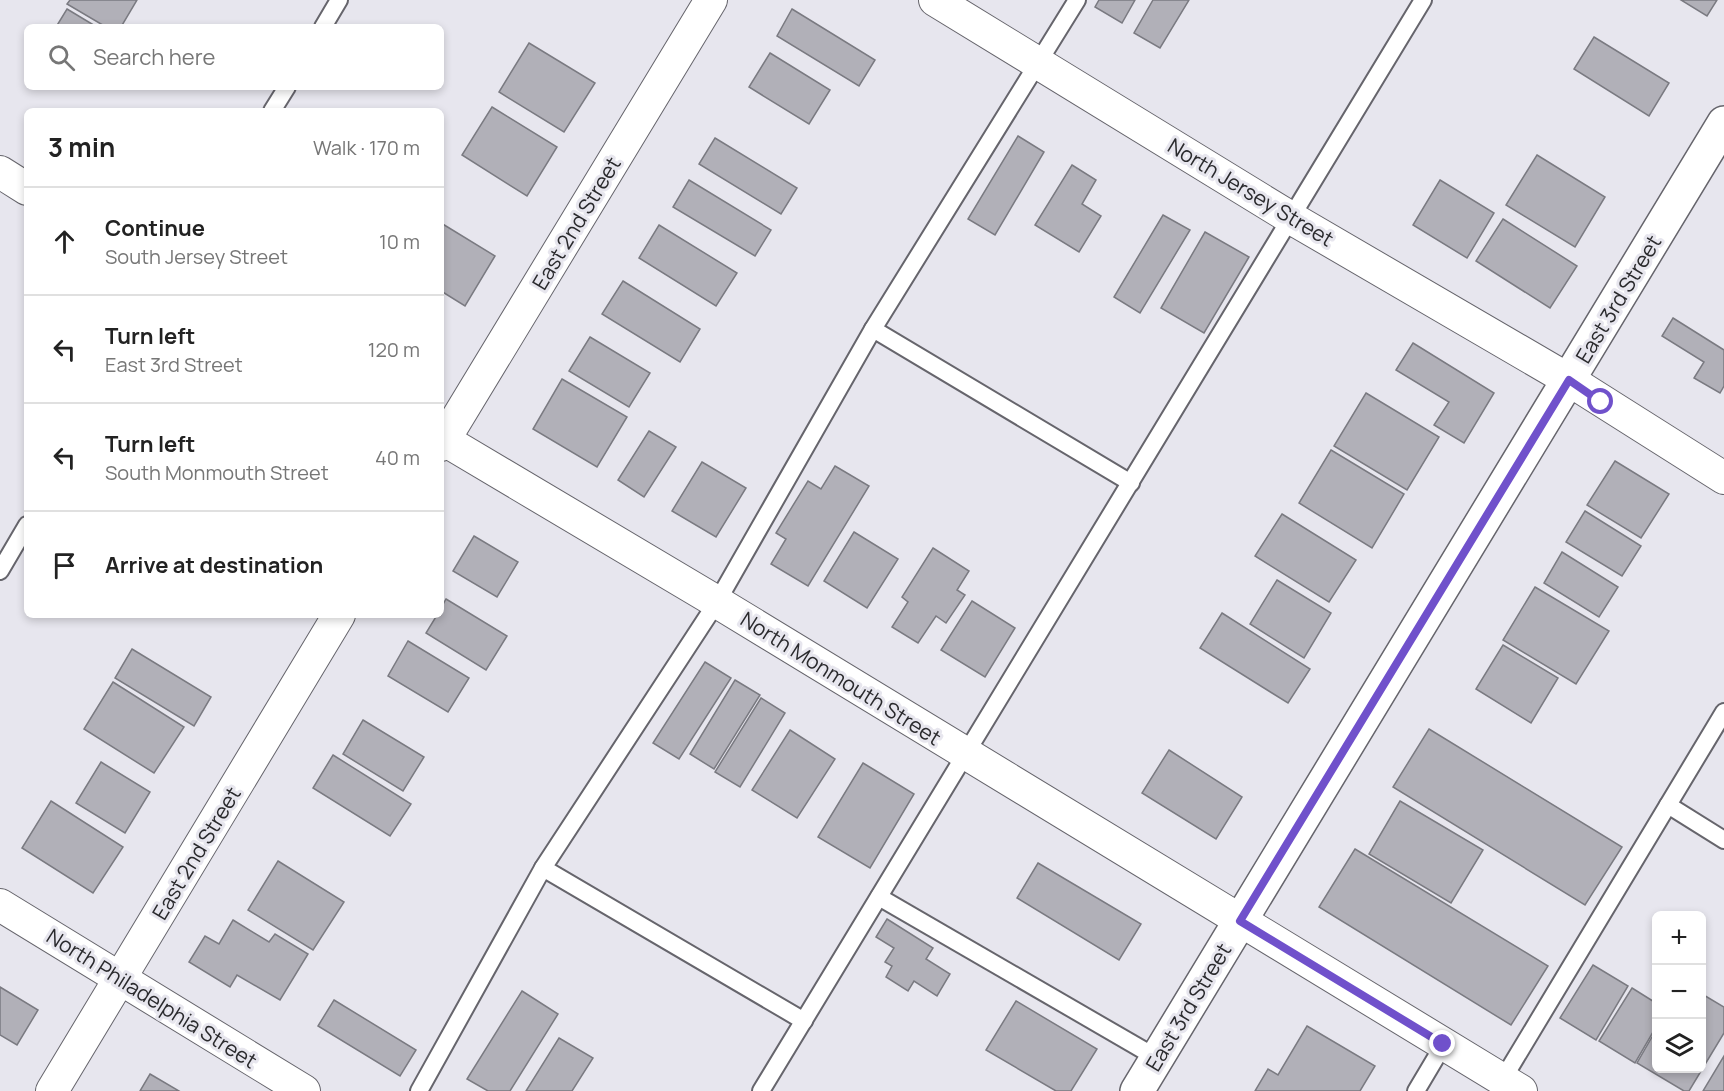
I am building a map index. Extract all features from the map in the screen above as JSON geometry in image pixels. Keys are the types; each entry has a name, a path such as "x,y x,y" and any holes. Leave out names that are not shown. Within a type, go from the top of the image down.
{"main road":[{"name":"East 3rd Street","path":"1137,1091 1724,123"}],"street":[{"name":"East 2nd Street","path":"444,438 711,0"},
{"name":"North Jersey Street","path":"935,0 1291,218 1569,380 1724,478"},
{"path":"0,172 24,187"},
{"name":"North Monmouth Street","path":"444,442 717,602 1443,1044 1506,1087"},
{"name":"East 2nd Street","path":"52,1091 337,618"},
{"name":"North Philadelphia Street","path":"0,905 304,1091"}],"lane":[{"path":"325,24 339,0"},
{"path":"419,1091 543,867 717,602 873,329 1077,0"},
{"path":"761,1091 1423,0"},
{"path":"274,108 284,90"},
{"path":"873,329 1131,483"},
{"path":"0,571 6,547 24,528"},
{"path":"1506,1087 1724,712"},
{"path":"1668,805 1724,840"},
{"path":"543,867 804,1020"},
{"path":"879,897 1157,1058"},
{"path":"1416,1091 1443,1044"}],"building":[{"path":"70,0 137,0 123,24 101,24 67,4"},
{"path":"1099,0 1135,0 1122,23 1095,7"},
{"path":"1153,0 1189,0 1160,48 1134,33"},
{"path":"1681,0 1717,0 1707,16"},
{"path":"67,9 92,24 58,24"},
{"path":"792,9 875,60 859,86 777,36"},
{"path":"1594,37 1669,83 1649,116 1574,69"},
{"path":"529,43 595,83 564,132 499,92"},
{"path":"770,53 830,90 809,124 749,87"},
{"path":"492,107 557,147 527,196 462,155"},
{"path":"1018,136 1044,152 995,235 968,219"},
{"path":"715,138 797,188 781,214 699,164"},
{"path":"1537,155 1605,197 1575,247 1506,205"},
{"path":"1072,165 1096,180 1082,204 1101,216 1079,252 1035,225"},
{"path":"689,180 771,230 755,256 673,207"},
{"path":"1440,180 1494,213 1467,258 1413,225"},
{"path":"1163,215 1190,230 1140,313 1114,297"},
{"path":"1503,219 1577,266 1550,308 1476,261"},
{"path":"444,225 495,256 465,306 444,293"},
{"path":"659,225 737,273 716,306 639,258"},
{"path":"1205,232 1249,257 1204,333 1161,308"},
{"path":"623,281 700,329 680,362 602,314"},
{"path":"1673,318 1724,350 1724,386 1720,393 1694,378 1704,362 1662,336"},
{"path":"590,337 650,373 629,407 569,371"},
{"path":"1413,343 1494,393 1464,443 1434,425 1449,402 1396,370"},
{"path":"562,379 627,417 597,467 533,429"},
{"path":"1366,393 1439,437 1407,490 1334,446"},
{"path":"649,431 676,447 644,497 618,480"},
{"path":"1331,450 1404,494 1372,548 1299,503"},
{"path":"1615,461 1669,494 1641,538 1587,505"},
{"path":"702,462 746,488 716,537 672,511"},
{"path":"835,466 869,486 808,586 771,564 786,539 776,533 808,481 821,489"},
{"path":"1585,511 1641,546 1622,576 1566,542"},
{"path":"1282,514 1356,560 1329,602 1255,556"},
{"path":"854,532 898,559 867,608 824,581"},
{"path":"474,536 518,562 497,597 453,571"},
{"path":"933,548 969,571 957,590 965,595 946,623 936,616 918,643 892,627 908,602 902,597"},
{"path":"1562,552 1618,587 1599,617 1544,583"},
{"path":"1277,580 1331,613 1304,658 1250,624"},
{"path":"1535,587 1609,631 1576,684 1503,640"},
{"path":"446,599 507,636 486,670 426,633 435,618 444,618"},
{"path":"972,601 1015,628 985,677 941,650"},
{"path":"1222,613 1310,669 1288,703 1200,648"},
{"path":"408,641 469,678 448,712 388,676"},
{"path":"1503,645 1558,678 1531,723 1476,689"},
{"path":"132,649 211,697 194,726 115,678"},
{"path":"705,662 731,678 679,759 653,743"},
{"path":"735,680 760,695 714,769 690,754"},
{"path":"113,682 184,727 154,773 84,729"},
{"path":"761,698 785,713 740,787 715,772"},
{"path":"363,720 424,757 403,791 343,754"},
{"path":"1429,729 1622,847 1585,905 1393,787"},
{"path":"790,730 835,759 797,818 752,790"},
{"path":"1169,750 1242,797 1216,839 1142,793"},
{"path":"333,755 411,804 390,836 313,788"},
{"path":"101,762 150,792 125,833 76,803"},
{"path":"863,763 914,794 870,868 818,837"},
{"path":"51,801 123,847 93,893 22,848"},
{"path":"1400,801 1483,850 1451,903 1369,854"},
{"path":"1355,849 1548,966 1511,1025 1319,907"},
{"path":"278,861 344,902 313,950 248,910"},
{"path":"1038,863 1141,924 1119,960 1017,898"},
{"path":"887,919 933,948 926,959 950,974 937,996 914,981 908,991 886,977 892,966 885,962 894,948 876,937"},
{"path":"233,920 269,942 275,934 308,954 280,1000 237,975 230,987 189,962 205,936 219,944"},
{"path":"1593,965 1628,986 1596,1040 1560,1018"},
{"path":"0,987 38,1010 17,1045 0,1035"},
{"path":"1632,988 1652,1000 1652,1034 1635,1063 1599,1041"},
{"path":"522,991 558,1014 510,1091 488,1091 467,1079"},
{"path":"1706,996 1724,1007 1724,1033 1706,1063"},
{"path":"334,1000 416,1050 400,1076 318,1026"},
{"path":"1016,1001 1097,1049 1071,1091 1056,1091 986,1050"},
{"path":"1307,1026 1375,1066 1360,1091 1255,1091 1268,1069 1278,1075"},
{"path":"1652,1037 1652,1072 1637,1063"},
{"path":"559,1038 593,1058 572,1091 526,1091"},
{"path":"1724,1056 1724,1091 1703,1091"},
{"path":"1654,1073 1700,1073 1689,1091 1684,1091"},
{"path":"150,1074 179,1091 140,1091"}],"route":[{"path":"1443,1044 1240,921 1569,380 1601,402"}]}
